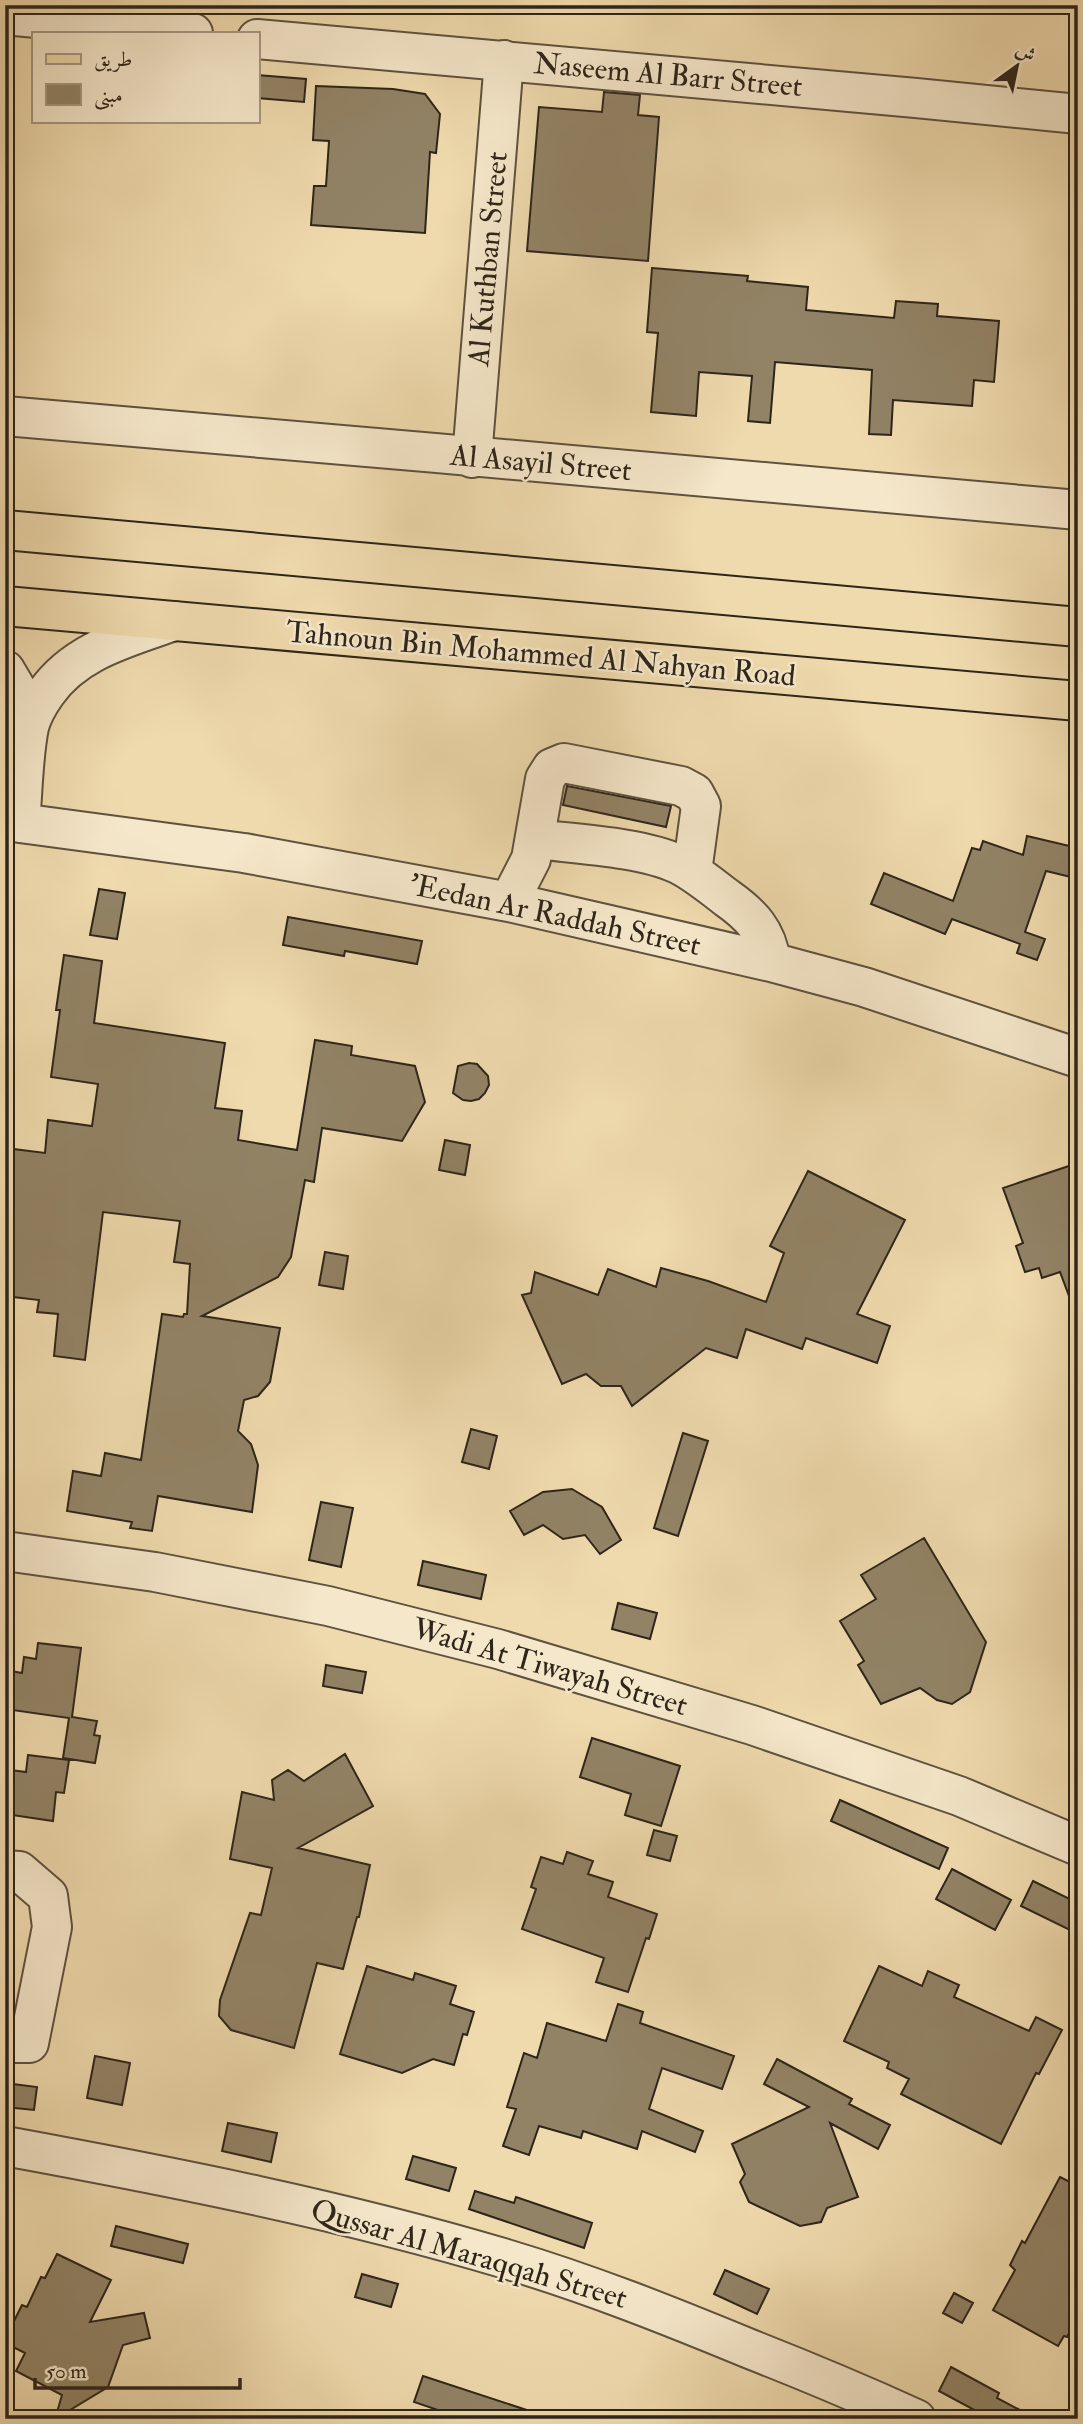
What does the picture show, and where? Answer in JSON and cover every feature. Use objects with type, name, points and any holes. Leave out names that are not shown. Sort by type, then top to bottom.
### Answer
[{"type":"main road","points":[[5,530],[1078,627]]},
{"type":"main road","name":"Tahnoun Bin Mohammed Al Nahyan Road","points":[[5,606],[1078,701]]},
{"type":"street","points":[[5,15],[183,32]]},
{"type":"street","name":"Naseem Al Barr Street","points":[[259,39],[1078,114]]},
{"type":"street","name":"Al Kuthban Street","points":[[472,458],[504,60]]},
{"type":"street","name":"Al Asayil Street","points":[[5,416],[305,440],[472,458],[1078,510]]},
{"type":"street","name":"'Eedan Ar Raddah Street","points":[[174,621],[92,652],[71,665],[47,692],[30,725],[13,822],[244,853],[509,902],[771,962],[864,987],[1078,1058]]},
{"type":"street","name":"'Eedan Ar Raddah Street","points":[[5,670],[24,702],[30,725]]},
{"type":"street","points":[[509,902],[528,868],[548,773],[558,764],[571,764],[688,788],[699,799],[701,806],[694,856]]},
{"type":"street","points":[[537,825],[694,856],[754,919],[766,939],[771,962]]},
{"type":"street","name":"Wadi At Tiwayah Street","points":[[5,1550],[155,1572],[328,1606],[498,1649],[752,1725],[959,1796],[1078,1846]]},
{"type":"street","points":[[5,1870],[19,1871],[48,1896],[52,1927],[29,2043],[5,2043]]},
{"type":"street","name":"Qussar Al Maraqqah Street","points":[[5,2146],[166,2175],[311,2207],[506,2259],[657,2311],[916,2419]]},
{"type":"building","points":[[259,75],[306,79],[304,102],[259,98]]},
{"type":"building","points":[[316,86],[393,89],[425,94],[440,114],[436,153],[430,152],[425,233],[311,225],[314,186],[326,186],[329,141],[313,140]]},
{"type":"building","points":[[604,92],[640,95],[638,115],[659,117],[648,261],[527,251],[539,107],[602,112]]},
{"type":"building","points":[[652,268],[748,276],[747,281],[808,287],[806,310],[894,318],[896,301],[938,304],[937,316],[999,321],[994,382],[974,380],[972,406],[893,400],[891,435],[869,434],[872,370],[775,362],[770,423],[748,421],[752,376],[699,372],[696,416],[651,412],[658,333],[647,332]]},
{"type":"building","points":[[567,786],[671,806],[666,827],[563,805]]},
{"type":"building","points":[[1027,836],[1078,848],[1071,877],[1046,871],[1025,932],[1045,939],[1037,960],[1017,953],[1020,944],[952,919],[945,934],[871,904],[884,873],[953,901],[972,848],[980,850],[983,841],[1023,855]]},
{"type":"building","points":[[99,889],[125,893],[117,939],[90,935]]},
{"type":"building","points":[[288,917],[422,941],[417,964],[345,951],[344,956],[283,945]]},
{"type":"building","points":[[64,955],[102,961],[94,1023],[225,1043],[215,1108],[242,1111],[238,1140],[297,1150],[315,1040],[352,1046],[351,1055],[415,1066],[425,1102],[402,1141],[322,1128],[314,1182],[305,1180],[291,1257],[278,1277],[202,1316],[280,1328],[270,1382],[258,1396],[244,1400],[238,1431],[251,1444],[258,1465],[252,1512],[158,1496],[152,1531],[130,1528],[132,1522],[67,1511],[73,1471],[101,1476],[105,1453],[141,1460],[162,1314],[183,1317],[187,1314],[190,1264],[174,1262],[180,1221],[103,1212],[85,1360],[54,1356],[58,1314],[37,1312],[39,1300],[5,1296],[5,1148],[45,1153],[48,1120],[92,1126],[98,1084],[51,1077],[60,1010],[56,1010]]},
{"type":"building","points":[[477,1064],[488,1076],[489,1085],[479,1099],[471,1101],[463,1100],[453,1093],[458,1066]]},
{"type":"building","points":[[445,1140],[470,1145],[465,1175],[439,1170]]},
{"type":"building","points":[[1078,1163],[1078,1311],[1075,1312],[1060,1272],[1042,1278],[1039,1268],[1025,1272],[1016,1246],[1023,1243],[1003,1188]]},
{"type":"building","points":[[808,1171],[905,1220],[857,1314],[890,1326],[877,1363],[806,1338],[802,1349],[746,1329],[737,1358],[706,1348],[632,1406],[621,1386],[601,1386],[586,1374],[562,1384],[522,1295],[531,1293],[535,1272],[598,1295],[608,1269],[656,1287],[661,1268],[708,1281],[766,1302],[784,1253],[770,1246]]},
{"type":"building","points":[[325,1252],[348,1256],[343,1289],[319,1285]]},
{"type":"building","points":[[471,1429],[497,1436],[489,1469],[462,1462]]},
{"type":"building","points":[[683,1433],[708,1441],[678,1536],[654,1528]]},
{"type":"building","points":[[572,1489],[602,1507],[621,1540],[600,1554],[585,1535],[563,1539],[543,1525],[524,1535],[510,1511],[543,1492]]},
{"type":"building","points":[[321,1502],[353,1508],[341,1567],[309,1560]]},
{"type":"building","points":[[924,1538],[986,1642],[970,1692],[952,1704],[937,1700],[920,1688],[881,1704],[858,1665],[864,1661],[840,1621],[876,1599],[861,1575]]},
{"type":"building","points":[[423,1561],[486,1575],[481,1599],[418,1585]]},
{"type":"building","points":[[618,1603],[657,1613],[650,1639],[612,1629]]},
{"type":"building","points":[[38,1643],[81,1648],[72,1717],[97,1721],[94,1735],[100,1736],[95,1763],[63,1758],[69,1718],[5,1709],[5,1670],[22,1673],[24,1657],[36,1659]]},
{"type":"building","points":[[326,1665],[366,1672],[362,1693],[323,1686]]},
{"type":"building","points":[[592,1738],[680,1766],[661,1826],[625,1815],[631,1794],[580,1777]]},
{"type":"building","points":[[345,1754],[373,1806],[298,1848],[370,1865],[359,1917],[343,1969],[317,1963],[294,2048],[231,2030],[219,2016],[220,2000],[250,1913],[261,1915],[272,1868],[230,1859],[242,1792],[274,1800],[272,1780],[288,1770],[304,1781]]},
{"type":"building","points":[[28,1755],[69,1760],[64,1793],[56,1792],[53,1821],[5,1814],[5,1783],[9,1783],[11,1770],[26,1772]]},
{"type":"building","points":[[840,1800],[948,1848],[939,1869],[831,1821]]},
{"type":"building","points":[[654,1830],[677,1836],[670,1861],[647,1855]]},
{"type":"building","points":[[567,1852],[593,1861],[588,1874],[613,1882],[608,1897],[657,1914],[628,1992],[596,1982],[604,1958],[522,1929],[536,1889],[531,1887],[541,1857],[563,1864]]},
{"type":"building","points":[[952,1869],[1011,1900],[995,1930],[936,1899]]},
{"type":"building","points":[[1033,1881],[1078,1903],[1078,1934],[1021,1906]]},
{"type":"building","points":[[367,1966],[413,1980],[415,1973],[456,1986],[450,2004],[474,2012],[467,2035],[463,2034],[454,2065],[433,2059],[402,2073],[340,2054]]},
{"type":"building","points":[[879,1966],[922,1986],[928,1971],[959,1985],[954,1997],[1029,2031],[1036,2017],[1062,2030],[1039,2074],[1036,2073],[1001,2144],[901,2094],[909,2079],[887,2068],[889,2062],[844,2041]]},
{"type":"building","points":[[618,2004],[643,2012],[640,2023],[734,2056],[722,2089],[662,2068],[649,2109],[703,2131],[695,2152],[642,2131],[637,2149],[583,2131],[581,2138],[539,2126],[529,2155],[503,2146],[516,2109],[507,2107],[524,2053],[537,2058],[547,2023],[606,2041]]},
{"type":"building","points":[[95,2056],[130,2063],[122,2105],[87,2098]]},
{"type":"building","points":[[777,2059],[852,2099],[849,2104],[890,2125],[878,2149],[830,2123],[858,2197],[827,2208],[821,2222],[800,2226],[749,2202],[740,2182],[745,2174],[732,2144],[809,2107],[764,2084]]},
{"type":"building","points":[[5,2083],[37,2087],[34,2110],[5,2107]]},
{"type":"building","points":[[228,2123],[277,2133],[271,2162],[222,2151]]},
{"type":"building","points":[[413,2156],[456,2168],[449,2191],[406,2179]]},
{"type":"building","points":[[1060,2177],[1078,2186],[1078,2317],[1067,2337],[1064,2336],[1058,2346],[993,2310],[1015,2270],[1010,2265],[1022,2241],[1025,2243]]},
{"type":"building","points":[[475,2191],[514,2203],[516,2197],[592,2223],[584,2248],[469,2209]]},
{"type":"building","points":[[116,2226],[188,2244],[183,2263],[111,2246]]},
{"type":"building","points":[[57,2254],[111,2280],[90,2322],[144,2313],[150,2338],[123,2345],[108,2387],[55,2419],[62,2395],[16,2371],[25,2353],[5,2343],[5,2339],[22,2305],[27,2307],[41,2277],[45,2278]]},
{"type":"building","points":[[725,2270],[769,2289],[757,2314],[714,2294]]},
{"type":"building","points":[[362,2274],[398,2284],[391,2307],[355,2297]]},
{"type":"building","points":[[954,2293],[973,2303],[962,2323],[943,2313]]},
{"type":"building","points":[[951,2367],[999,2393],[997,2398],[1037,2419],[991,2419],[939,2391]]},
{"type":"building","points":[[423,2376],[539,2414],[539,2419],[464,2419],[414,2402]]}]
